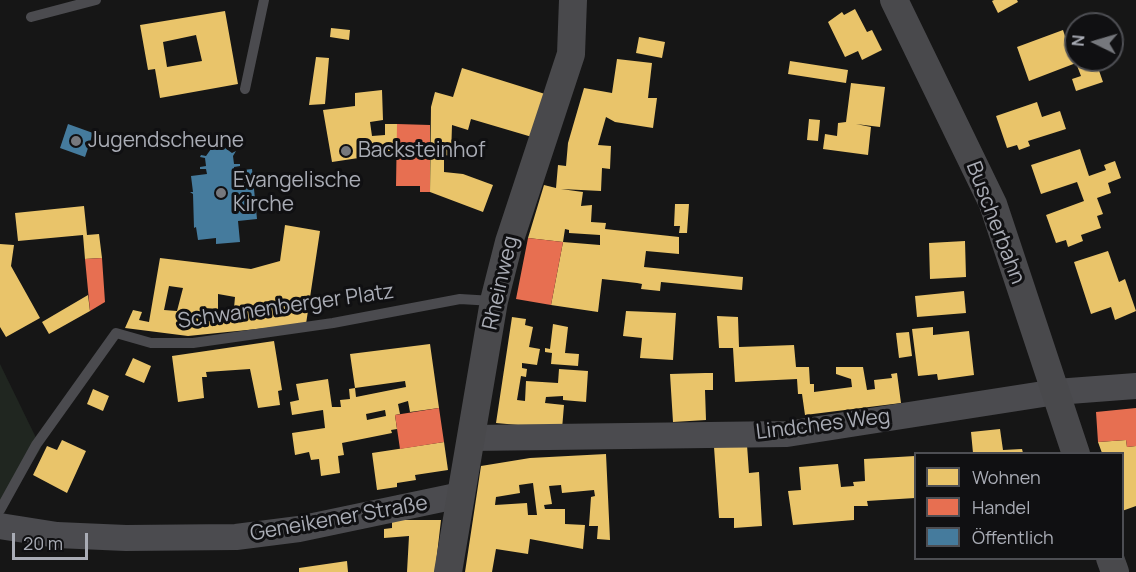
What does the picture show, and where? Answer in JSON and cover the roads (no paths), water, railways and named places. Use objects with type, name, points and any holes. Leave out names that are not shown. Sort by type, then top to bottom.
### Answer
[{"type":"main road","name":"Rheinweg","points":[[448,572],[494,301],[509,242],[571,54],[573,0]]},
{"type":"main road","name":"Buscherbahn","points":[[894,0],[993,204],[1076,452]]},
{"type":"street","name":"Lindches Weg","points":[[471,438],[787,434],[1056,392],[1136,386]]},
{"type":"street","name":"Geneikener Straße","points":[[0,526],[57,535],[114,538],[236,537],[299,529],[461,495]]},
{"type":"lane","points":[[31,17],[96,0]]},
{"type":"lane","points":[[245,89],[264,0]]},
{"type":"lane","name":"Schwanenberger Platz","points":[[0,510],[36,445],[116,333],[151,342],[193,343],[333,324],[460,300],[494,301]]},
{"type":"place","name":"Jugendscheune","points":[[76,141]]},
{"type":"place","name":"Backsteinhof","points":[[346,151]]},
{"type":"place","name":"Evangelische Kirche","points":[[221,193]]}]
